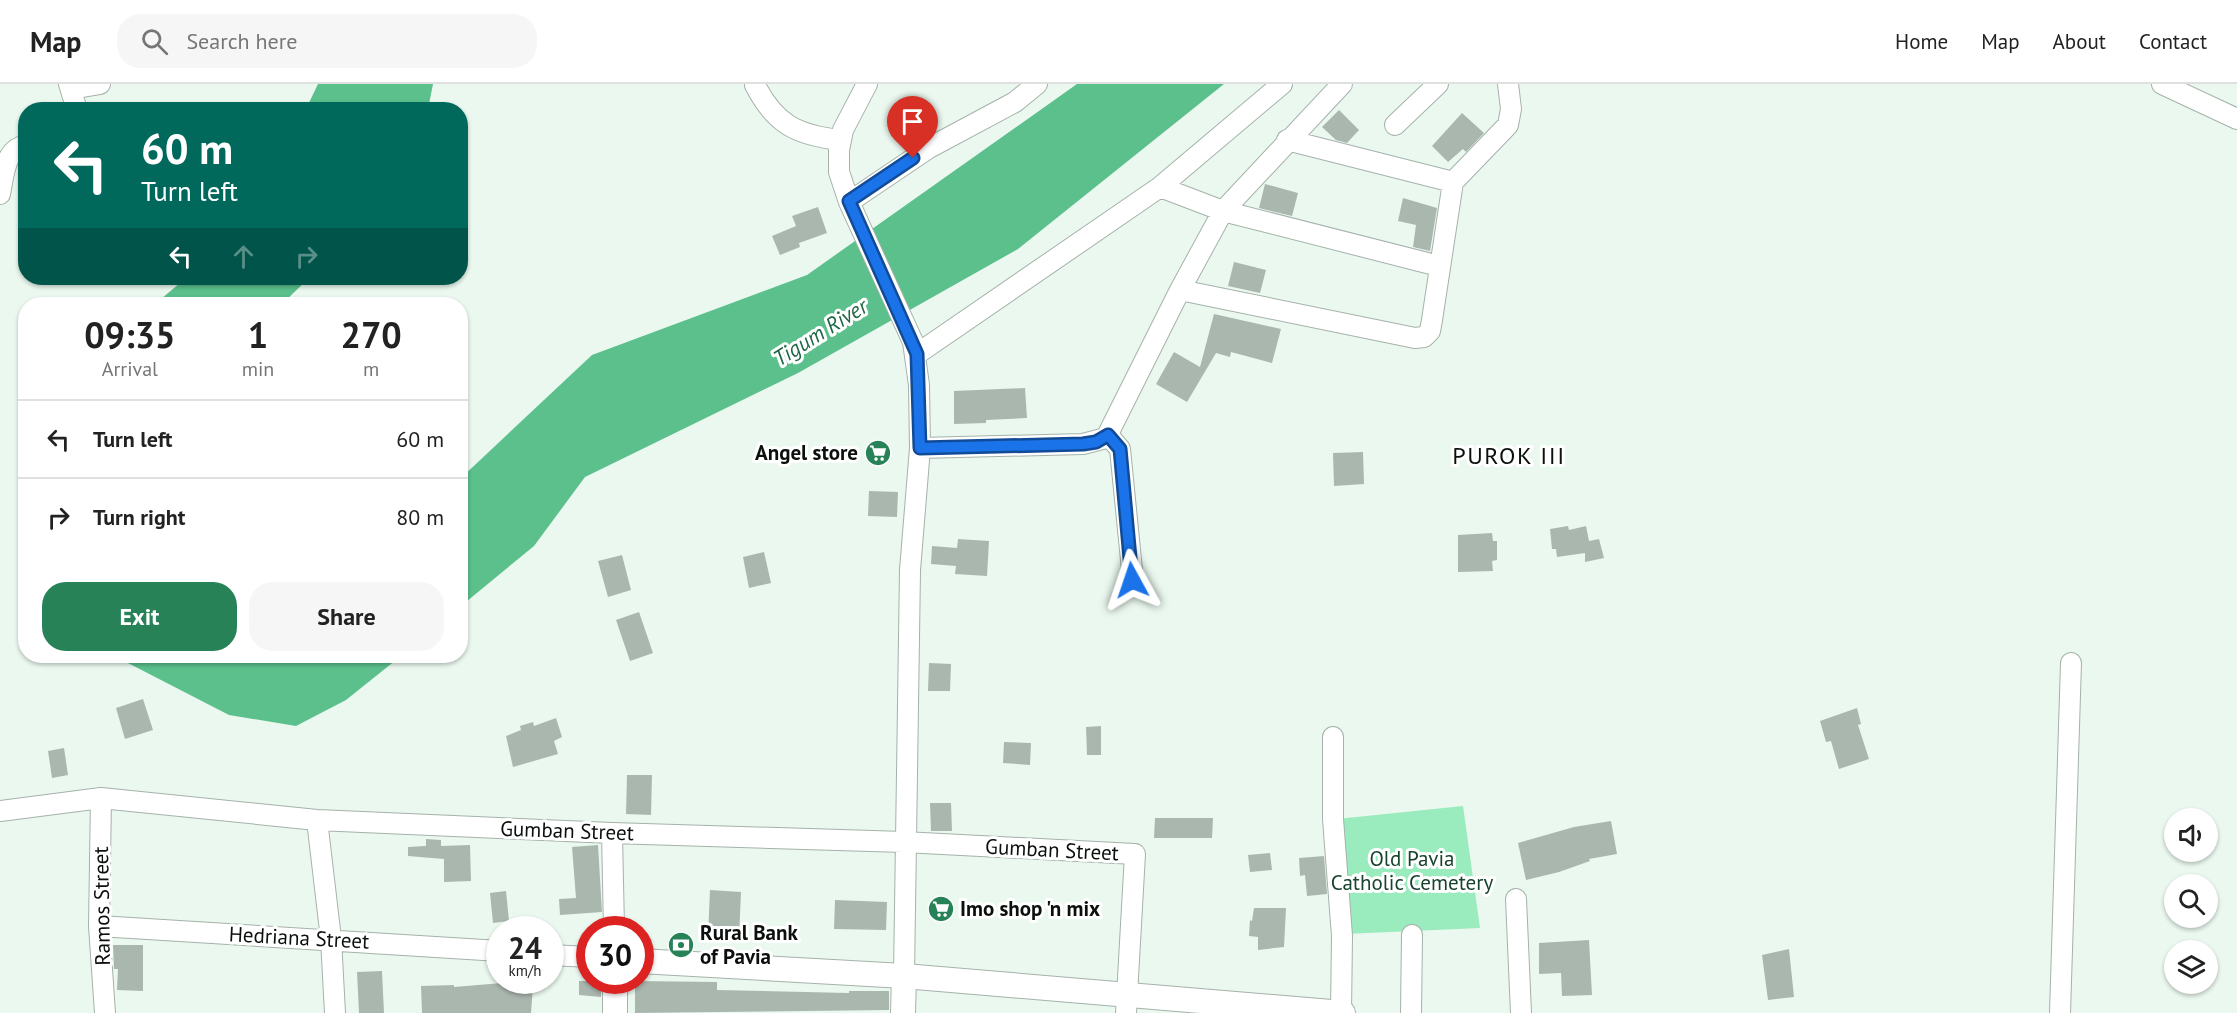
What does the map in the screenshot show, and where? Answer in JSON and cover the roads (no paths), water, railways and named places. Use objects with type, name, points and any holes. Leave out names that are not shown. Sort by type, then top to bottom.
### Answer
[{"type":"main road","points":[[654,962],[904,976],[1126,1005],[1342,1013]]},
{"type":"main road","points":[[903,1013],[904,976]]},
{"type":"main road","points":[[615,994],[615,1013]]},
{"type":"street","points":[[75,102],[70,86],[100,84]]},
{"type":"street","points":[[867,84],[852,108],[840,140],[839,172],[852,208],[915,348],[920,448],[910,570],[904,842],[904,976]]},
{"type":"street","points":[[852,208],[919,153],[1015,102],[1037,84]]},
{"type":"street","points":[[915,348],[1160,187],[1282,84]]},
{"type":"street","points":[[920,448],[1083,444],[1096,442],[1108,435],[1180,290],[1223,211],[1287,140],[1342,84]]},
{"type":"street","points":[[1395,125],[1438,84]]},
{"type":"street","points":[[1180,290],[1415,338],[1424,337],[1430,331],[1453,182],[1508,125],[1511,109],[1508,84]]},
{"type":"street","points":[[2162,84],[2237,119]]},
{"type":"street","points":[[755,85],[772,113],[784,124],[807,135],[840,140]]},
{"type":"street","points":[[1287,140],[1453,182]]},
{"type":"street","points":[[0,194],[9,154],[18,147]]},
{"type":"street","points":[[1160,187],[1223,211],[1439,266]]},
{"type":"street","points":[[1108,435],[1120,449],[1132,580]]},
{"type":"street","points":[[2060,1013],[2071,663]]},
{"type":"street","points":[[1334,737],[1334,819],[1342,936],[1342,1013]]},
{"type":"street","name":"Gumban Street","points":[[0,811],[101,798],[317,820],[612,833],[904,842],[1135,854],[1126,1005]]},
{"type":"street","name":"Ramos Street","points":[[101,798],[99,926],[105,1013]]},
{"type":"street","points":[[317,820],[331,939],[335,1013]]},
{"type":"street","points":[[612,833],[614,916]]},
{"type":"street","points":[[1516,899],[1521,1013]]},
{"type":"street","name":"Hedriana Street","points":[[99,926],[486,950]]},
{"type":"street","points":[[1411,1013],[1412,935]]},
{"type":"water","points":[[318,84],[433,84],[429,102],[309,102]]},
{"type":"water","name":"Tigum River","points":[[1077,84],[1224,84],[1018,249],[798,373],[585,477],[534,546],[468,600],[468,471],[592,355],[807,275]]},
{"type":"water","points":[[178,285],[302,285],[289,297],[163,297]]},
{"type":"water","points":[[128,663],[392,663],[346,700],[296,726],[229,715]]},
{"type":"place","name":"Angel store","points":[[878,453]]},
{"type":"place","name":"Imo shop 'n mix","points":[[941,909]]},
{"type":"place","name":"Rural Bank of Pavia","points":[[681,945]]},
{"type":"district","name":"PUROK III","points":[[1509,456]]},
{"type":"park label","name":"Old Pavia Catholic Cemetery","points":[[1412,871]]}]
